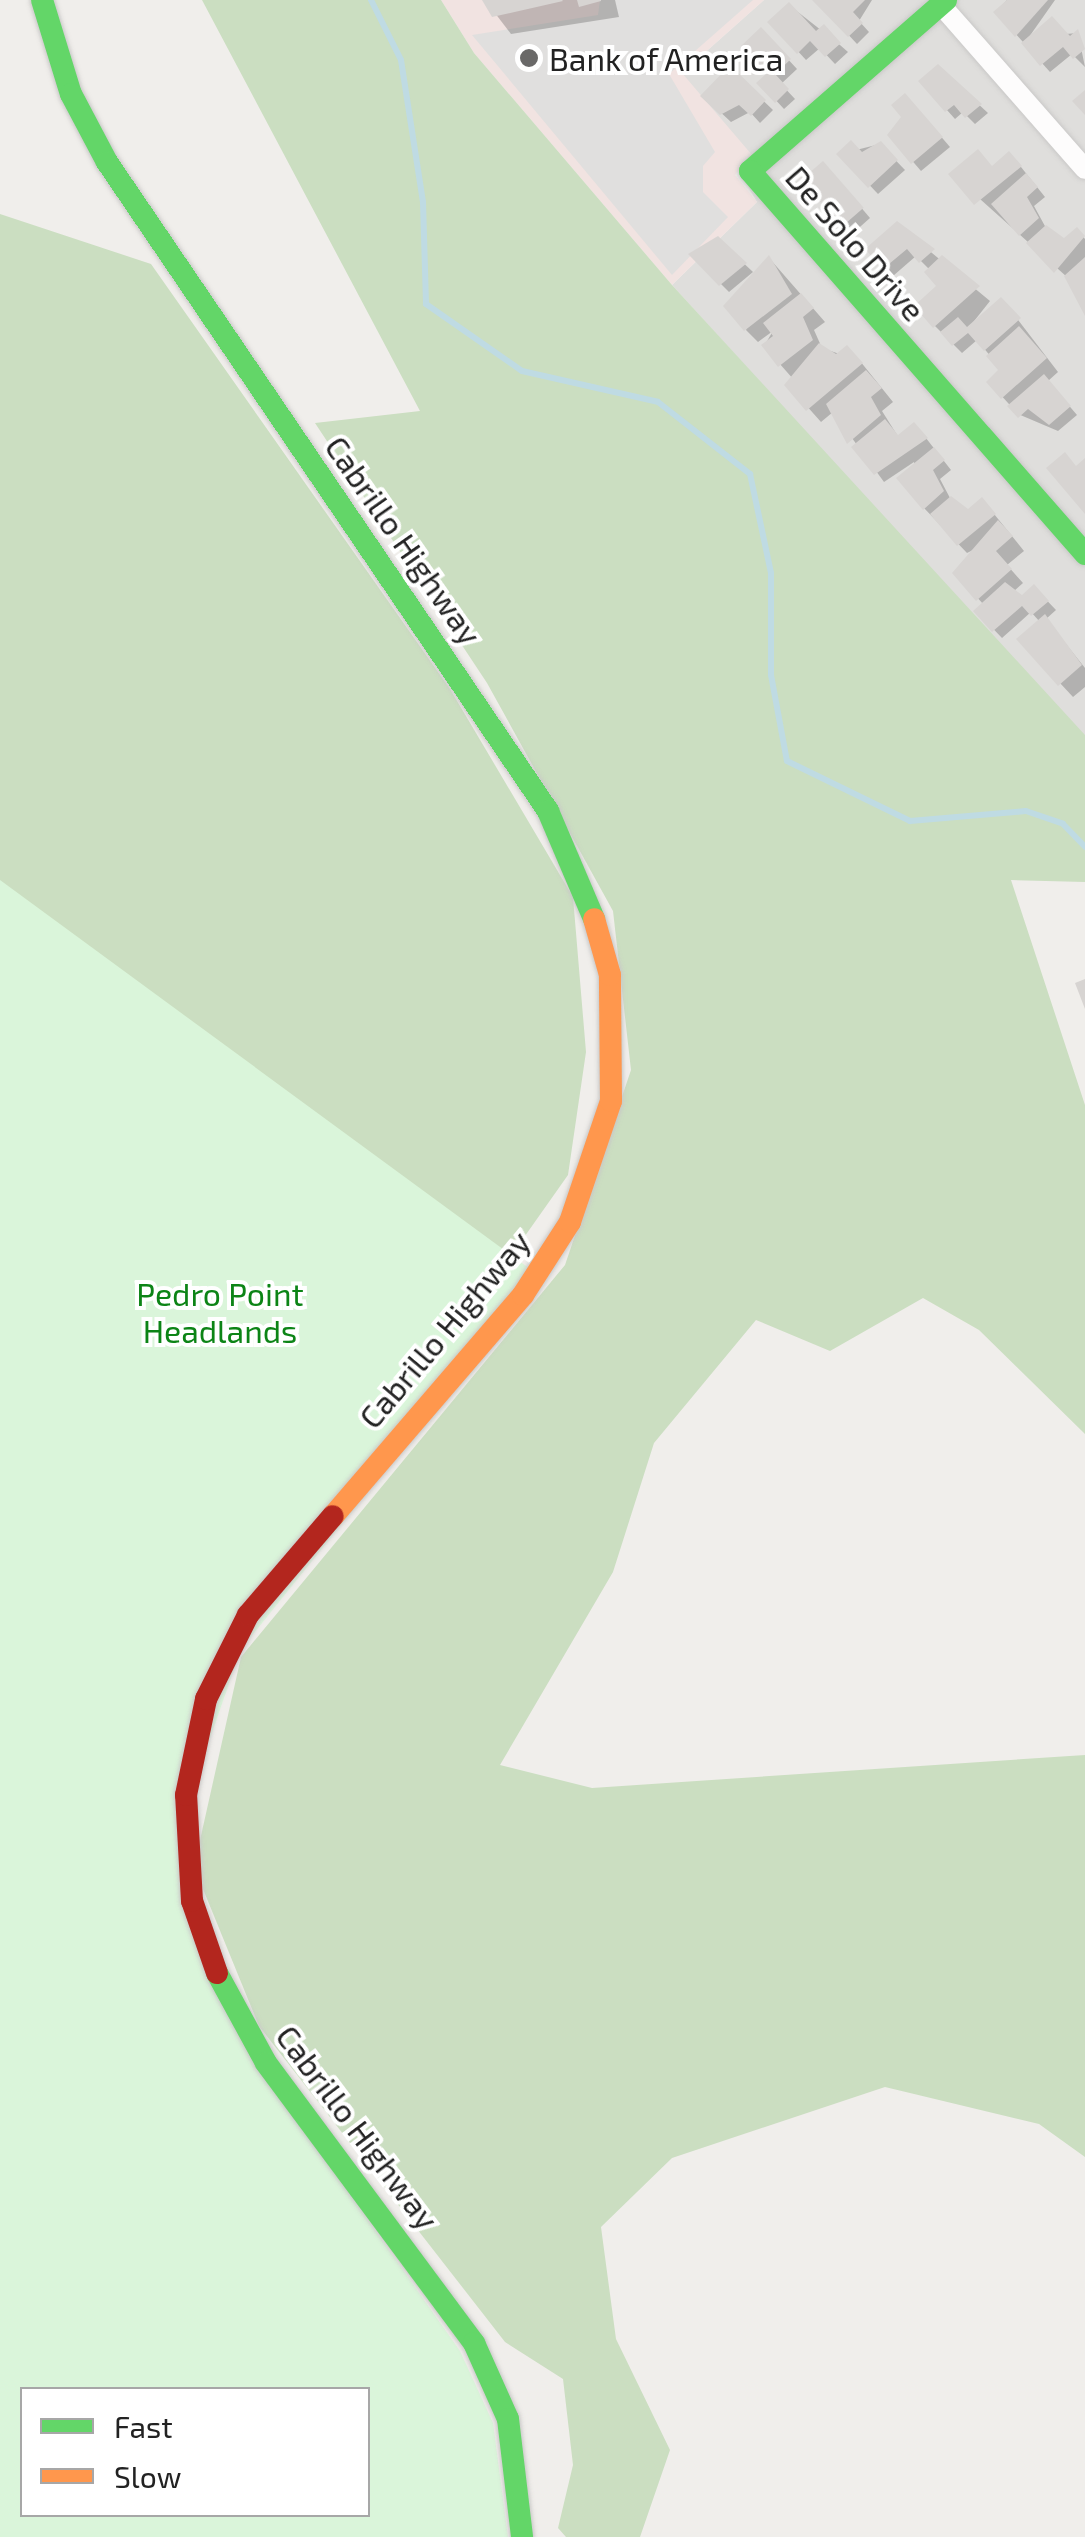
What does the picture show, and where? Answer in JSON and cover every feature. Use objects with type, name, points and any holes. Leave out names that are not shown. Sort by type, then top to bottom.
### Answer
[{"type":"main road","name":"Cabrillo Highway","points":[[42,0],[71,94],[112,170],[548,811],[584,883],[610,975],[611,1101],[570,1222],[506,1315],[248,1614],[203,1710],[184,1817],[198,1924],[233,2010],[444,2296],[493,2380],[517,2460],[522,2537]]},
{"type":"main road","name":"De Solo Drive","points":[[943,2],[750,171],[1085,554]]},
{"type":"street","points":[[943,2],[1085,169]]},
{"type":"shaded area","points":[[441,0],[764,0],[682,73],[752,155],[735,175],[757,202],[672,285],[474,53]]},
{"type":"shaded area","points":[[600,0],[753,0],[669,74],[715,152],[703,166],[703,192],[728,217],[672,275],[472,35],[598,15]]},
{"type":"shaded area","points":[[764,0],[1085,0],[1085,740],[672,285],[757,202],[682,73]]},
{"type":"green space","points":[[202,0],[441,0],[474,53],[672,285],[1085,735],[1085,882],[1011,880],[1085,1105],[1085,1434],[979,1330],[923,1298],[830,1351],[756,1320],[654,1443],[613,1572],[500,1765],[592,1788],[1085,1755],[1085,2157],[1039,2124],[885,2087],[672,2158],[601,2227],[616,2339],[670,2450],[640,2537],[566,2537],[558,2528],[573,2465],[563,2379],[505,2342],[259,2026],[194,1867],[241,1657],[565,1265],[631,1070],[613,911],[487,683],[315,423],[420,411]]},
{"type":"green space","points":[[0,214],[151,264],[450,689],[573,897],[586,1052],[568,1175],[441,1355],[216,1623],[23,2387],[0,2424]]},
{"type":"green space","name":"Pedro Point Headlands","points":[[0,880],[541,1277],[241,1649],[190,1796],[191,1886],[248,2050],[460,2351],[493,2423],[508,2537],[0,2537]]},
{"type":"building","points":[[482,0],[562,0],[563,1],[492,17]]},
{"type":"building","points":[[577,0],[601,0],[601,1],[579,7]]},
{"type":"building","points":[[812,0],[865,0],[853,12],[863,23],[848,37]]},
{"type":"building","points":[[1007,0],[1048,0],[1015,37],[993,12]]},
{"type":"building","points":[[789,2],[816,31],[824,24],[841,43],[825,57],[810,41],[797,54],[767,22]]},
{"type":"building","points":[[1052,16],[1070,36],[1078,29],[1085,49],[1073,59],[1063,47],[1040,66],[1021,43]]},
{"type":"building","points":[[761,27],[791,59],[775,74],[789,89],[775,103],[756,83],[766,74],[741,46]]},
{"type":"building","points":[[938,64],[982,104],[965,118],[954,105],[945,112],[918,81]]},
{"type":"building","points":[[730,65],[766,100],[751,116],[739,105],[720,115],[700,96]]},
{"type":"building","points":[[1085,90],[1085,115],[1072,101]]},
{"type":"building","points":[[905,93],[943,137],[911,164],[887,135],[901,117],[891,105]]},
{"type":"building","points":[[851,140],[862,152],[881,141],[898,160],[868,188],[836,154]]},
{"type":"building","points":[[978,149],[992,166],[1009,151],[1022,166],[974,205],[948,174]]},
{"type":"building","points":[[823,161],[864,208],[842,227],[801,180]]},
{"type":"building","points":[[1026,173],[1038,187],[1027,197],[1039,218],[1019,236],[991,204]]},
{"type":"building","points":[[897,221],[935,249],[919,263],[907,249],[883,269],[865,249]]},
{"type":"building","points":[[1046,225],[1064,238],[1077,227],[1085,236],[1054,273],[1026,243]]},
{"type":"building","points":[[718,236],[747,263],[719,286],[688,254]]},
{"type":"building","points":[[769,255],[792,294],[744,331],[723,306]]},
{"type":"building","points":[[942,255],[980,286],[933,328],[914,306],[936,286],[924,272]]},
{"type":"building","points":[[1085,257],[1085,316],[1064,276]]},
{"type":"building","points":[[801,293],[814,308],[803,317],[813,340],[778,367],[761,345],[773,336],[763,323]]},
{"type":"building","points":[[1001,297],[1021,318],[984,351],[968,333],[952,346],[940,332],[958,317],[967,327]]},
{"type":"building","points":[[1019,326],[1047,358],[1001,399],[986,382],[998,370],[986,356]]},
{"type":"building","points":[[819,343],[836,354],[847,345],[863,363],[806,411],[784,385]]},
{"type":"building","points":[[866,370],[882,388],[871,397],[881,415],[847,444],[826,404]]},
{"type":"building","points":[[1044,374],[1071,406],[1049,425],[1028,409],[1018,418],[1007,406]]},
{"type":"building","points":[[885,419],[898,435],[914,422],[928,438],[874,475],[851,447]]},
{"type":"building","points":[[934,447],[945,460],[933,470],[944,491],[923,510],[896,478]]},
{"type":"building","points":[[1065,452],[1076,466],[1085,458],[1085,514],[1046,468]]},
{"type":"building","points":[[951,496],[968,509],[982,497],[996,514],[957,546],[930,514]]},
{"type":"building","points":[[998,520],[1013,536],[996,551],[1012,569],[976,601],[952,573]]},
{"type":"building","points":[[1005,582],[1022,595],[1034,584],[1049,601],[1031,616],[1022,606],[992,632],[973,611]]},
{"type":"building","points":[[1045,614],[1082,665],[1058,686],[1016,639]]},
{"type":"building","points":[[1085,979],[1085,1009],[1075,983]]},
{"type":"waterway","points":[[371,0],[401,60],[423,202],[426,304],[522,371],[658,402],[750,474],[771,573],[771,675],[787,761],[910,821],[1026,811],[1063,824],[1085,847]]},
{"type":"traffic: fast","points":[[42,0],[71,94],[107,162],[548,811],[594,919]]},
{"type":"traffic: fast","points":[[946,0],[750,171],[1085,554]]},
{"type":"traffic: fast","points":[[217,1973],[266,2063],[474,2343],[508,2419],[522,2537]]},
{"type":"traffic: slow","points":[[333,1516],[523,1295],[570,1222],[611,1101],[610,975],[594,919]]},
{"type":"traffic: jam","points":[[217,1973],[192,1901],[186,1795],[206,1699],[248,1615],[333,1516]]},
{"type":"place","name":"Bank of America","points":[[529,58]]}]
